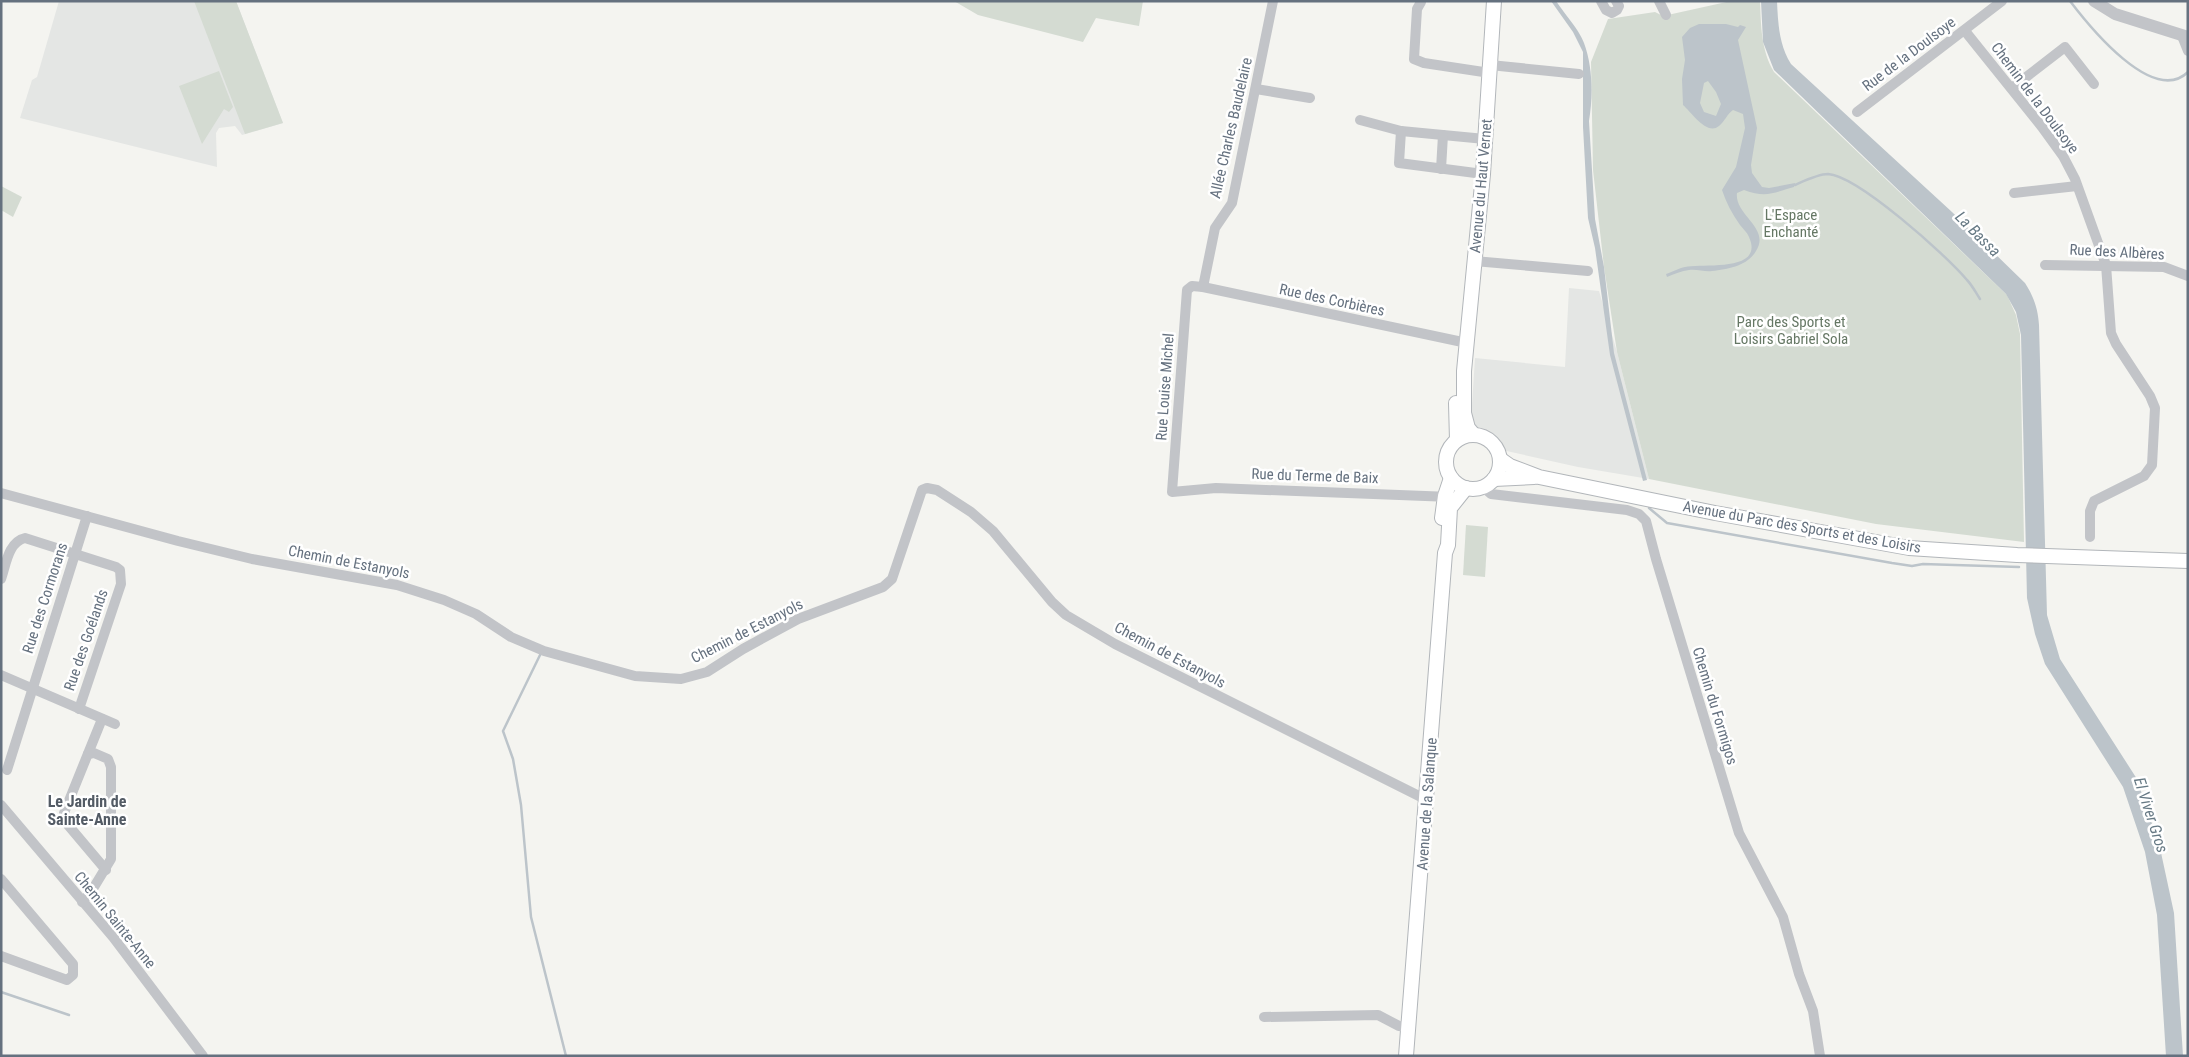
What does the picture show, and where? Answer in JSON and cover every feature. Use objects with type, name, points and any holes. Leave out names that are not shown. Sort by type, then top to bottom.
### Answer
[{"type":"main road","name":"Avenue du Haut Vernet","points":[[1457,440],[1456,411],[1464,371],[1483,174],[1494,1]]},
{"type":"main road","name":"Avenue du Haut Vernet","points":[[1464,371],[1464,413],[1468,428],[1474,435]]},
{"type":"main road","points":[[1474,435],[1483,437],[1493,443],[1500,459],[1500,466],[1489,483],[1456,494],[1446,462],[1448,454],[1457,440],[1474,435]]},
{"type":"main road","name":"Avenue du Parc des Sports et des Loisirs","points":[[1500,459],[1510,466],[1539,477],[1715,514],[1909,548],[2017,555],[2188,561]]},
{"type":"main road","name":"Avenue du Parc des Sports et des Loisirs","points":[[1489,483],[1539,477]]},
{"type":"main road","name":"Avenue de la Salanque","points":[[1406,1056],[1446,553],[1442,545],[1441,528],[1456,494]]},
{"type":"street","name":"Allée Charles Baudelaire","points":[[1204,287],[1214,228],[1232,203],[1273,1]]},
{"type":"street","points":[[1420,1],[1417,9],[1414,59],[1424,63],[1579,74]]},
{"type":"street","points":[[1601,1],[1606,10],[1612,13],[1617,10],[1616,1]]},
{"type":"street","points":[[1659,1],[1666,15]]},
{"type":"street","name":"Rue de la Doulsoye","points":[[1857,112],[2002,1]]},
{"type":"street","points":[[2098,2],[2115,14],[2185,36],[2188,50]]},
{"type":"street","name":"Chemin de la Doulsoye","points":[[1965,31],[2012,88],[2063,156],[2077,186],[2106,265],[2111,333],[2116,344],[2150,396],[2155,408],[2152,465],[2144,476],[2094,502],[2090,511],[2090,537]]},
{"type":"street","points":[[2012,88],[2065,47],[2094,84]]},
{"type":"street","points":[[1256,89],[1310,98]]},
{"type":"street","points":[[1360,120],[1402,131],[1485,139]]},
{"type":"street","points":[[1402,131],[1399,163],[1483,174]]},
{"type":"street","points":[[1441,169],[1443,136]]},
{"type":"street","points":[[2014,193],[2077,186]]},
{"type":"street","points":[[1474,261],[1588,271]]},
{"type":"street","name":"Rue des Albères","points":[[2045,264],[2164,267],[2188,276]]},
{"type":"street","name":"Rue des Corbières","points":[[1192,286],[1467,343]]},
{"type":"street","name":"Rue Louise Michel","points":[[1172,492],[1187,290],[1192,286]]},
{"type":"street","name":"Chemin du Formigos","points":[[1489,483],[1491,494],[1627,510],[1639,514],[1646,521],[1661,578],[1739,833],[1783,917],[1799,974],[1813,1011],[1820,1056]]},
{"type":"street","name":"Chemin de Estanyols","points":[[1,493],[252,559],[397,585],[444,600],[476,614],[511,637],[544,651],[635,676],[681,679],[707,672],[743,648],[798,620],[883,587],[892,579],[922,490],[927,488],[937,490],[971,512],[993,530],[1052,602],[1066,615],[1141,657],[1427,800]]},
{"type":"street","name":"Rue du Terme de Baix","points":[[1172,492],[1216,488],[1456,494]]},
{"type":"street","name":"Rue des Cormorans","points":[[7,770],[87,516]]},
{"type":"street","name":"Rue des Goélands","points":[[1,579],[11,547],[20,539],[30,538],[120,570],[122,578],[79,709]]},
{"type":"street","points":[[1,675],[115,724]]},
{"type":"street","points":[[102,718],[64,813],[68,825],[106,870]]},
{"type":"street","points":[[82,902],[106,870],[111,859],[111,766],[108,759],[94,753],[88,754]]},
{"type":"street","name":"Chemin Sainte-Anne","points":[[1,805],[113,937],[203,1056]]},
{"type":"street","points":[[1,879],[74,964],[73,975],[67,980],[1,956]]},
{"type":"street","points":[[1264,1017],[1378,1015],[1399,1026],[1408,1026]]},
{"type":"shaded area","points":[[59,1],[236,1],[283,123],[242,135],[235,126],[219,128],[216,133],[217,167],[20,118],[32,80],[37,77]]},
{"type":"shaded area","points":[[1551,1],[1556,1],[1579,33],[1587,52],[1591,72],[1592,92],[1589,121],[1595,219],[1604,267],[1614,353],[1647,480],[1643,481],[1610,355],[1595,248],[1588,218],[1583,127],[1583,52],[1573,32]]},
{"type":"shaded area","points":[[1761,1],[1777,1],[1782,42],[1791,64],[1952,212],[2025,283],[2037,308],[2047,615],[2060,659],[2137,779],[2160,848],[2174,913],[2183,1056],[2166,1056],[2157,915],[2145,852],[2123,787],[2045,664],[2035,634],[2027,598],[2021,335],[2016,312],[2006,294],[1774,70],[1763,42]]},
{"type":"shaded area","points":[[1699,24],[1726,24],[1746,27],[1738,40],[1757,128],[1751,165],[1752,173],[1762,187],[1769,188],[1795,183],[1794,187],[1775,193],[1758,194],[1744,190],[1737,193],[1741,208],[1759,235],[1756,251],[1748,260],[1737,266],[1725,269],[1709,271],[1689,270],[1667,277],[1666,274],[1680,268],[1729,264],[1740,261],[1748,256],[1752,248],[1748,235],[1732,212],[1722,190],[1736,167],[1745,128],[1743,114],[1733,110],[1719,126],[1710,128],[1700,122],[1683,105],[1682,79],[1685,60],[1682,37],[1690,28]],"holes":[[[1708,81],[1716,92],[1721,104],[1716,116],[1704,112],[1700,103],[1704,83]]]},
{"type":"shaded area","points":[[1569,288],[1599,291],[1617,352],[1649,479],[1578,467],[1502,450],[1471,421],[1475,358],[1565,367]]},
{"type":"green space","points":[[194,1],[236,1],[283,123],[245,134]]},
{"type":"green space","points":[[954,1],[1143,1],[1139,26],[1096,18],[1083,42],[978,15]]},
{"type":"green space","name":"Parc des Sports et Loisirs Gabriel Sola","points":[[1731,1],[1760,1],[1764,46],[1774,72],[2007,295],[2016,315],[2020,334],[2024,542],[1876,524],[1649,479],[1617,352],[1604,267],[1593,170],[1591,62],[1608,19],[1655,12],[1663,16]]},
{"type":"green space","points":[[219,71],[233,107],[229,112],[224,109],[202,144],[179,86]]},
{"type":"green space","points":[[1,186],[22,197],[13,217],[1,210]]},
{"type":"green space","points":[[1466,525],[1488,527],[1485,577],[1463,575]]},
{"type":"waterway","points":[[2070,1],[2106,43],[2123,59],[2140,71],[2157,79],[2174,80],[2188,72]]},
{"type":"waterway","points":[[1795,185],[1816,176],[1828,174],[1842,178],[1859,188],[1901,218],[1941,253],[1969,282],[1980,299]]},
{"type":"waterway","points":[[1649,508],[1667,523],[1892,563],[1912,566],[1923,564],[2019,567]]},
{"type":"waterway","points":[[541,653],[503,731],[513,759],[521,805],[531,917],[566,1056]]},
{"type":"waterway","points":[[1,992],[69,1015]]},
{"type":"district","name":"Le Jardin de Sainte-Anne","points":[[87,810]]},
{"type":"park label","name":"L'Espace Enchanté","points":[[1791,224]]},
{"type":"water label","name":"La Bassa","points":[[1978,234]]},
{"type":"water label","name":"El Viver Gros","points":[[2151,815]]}]
